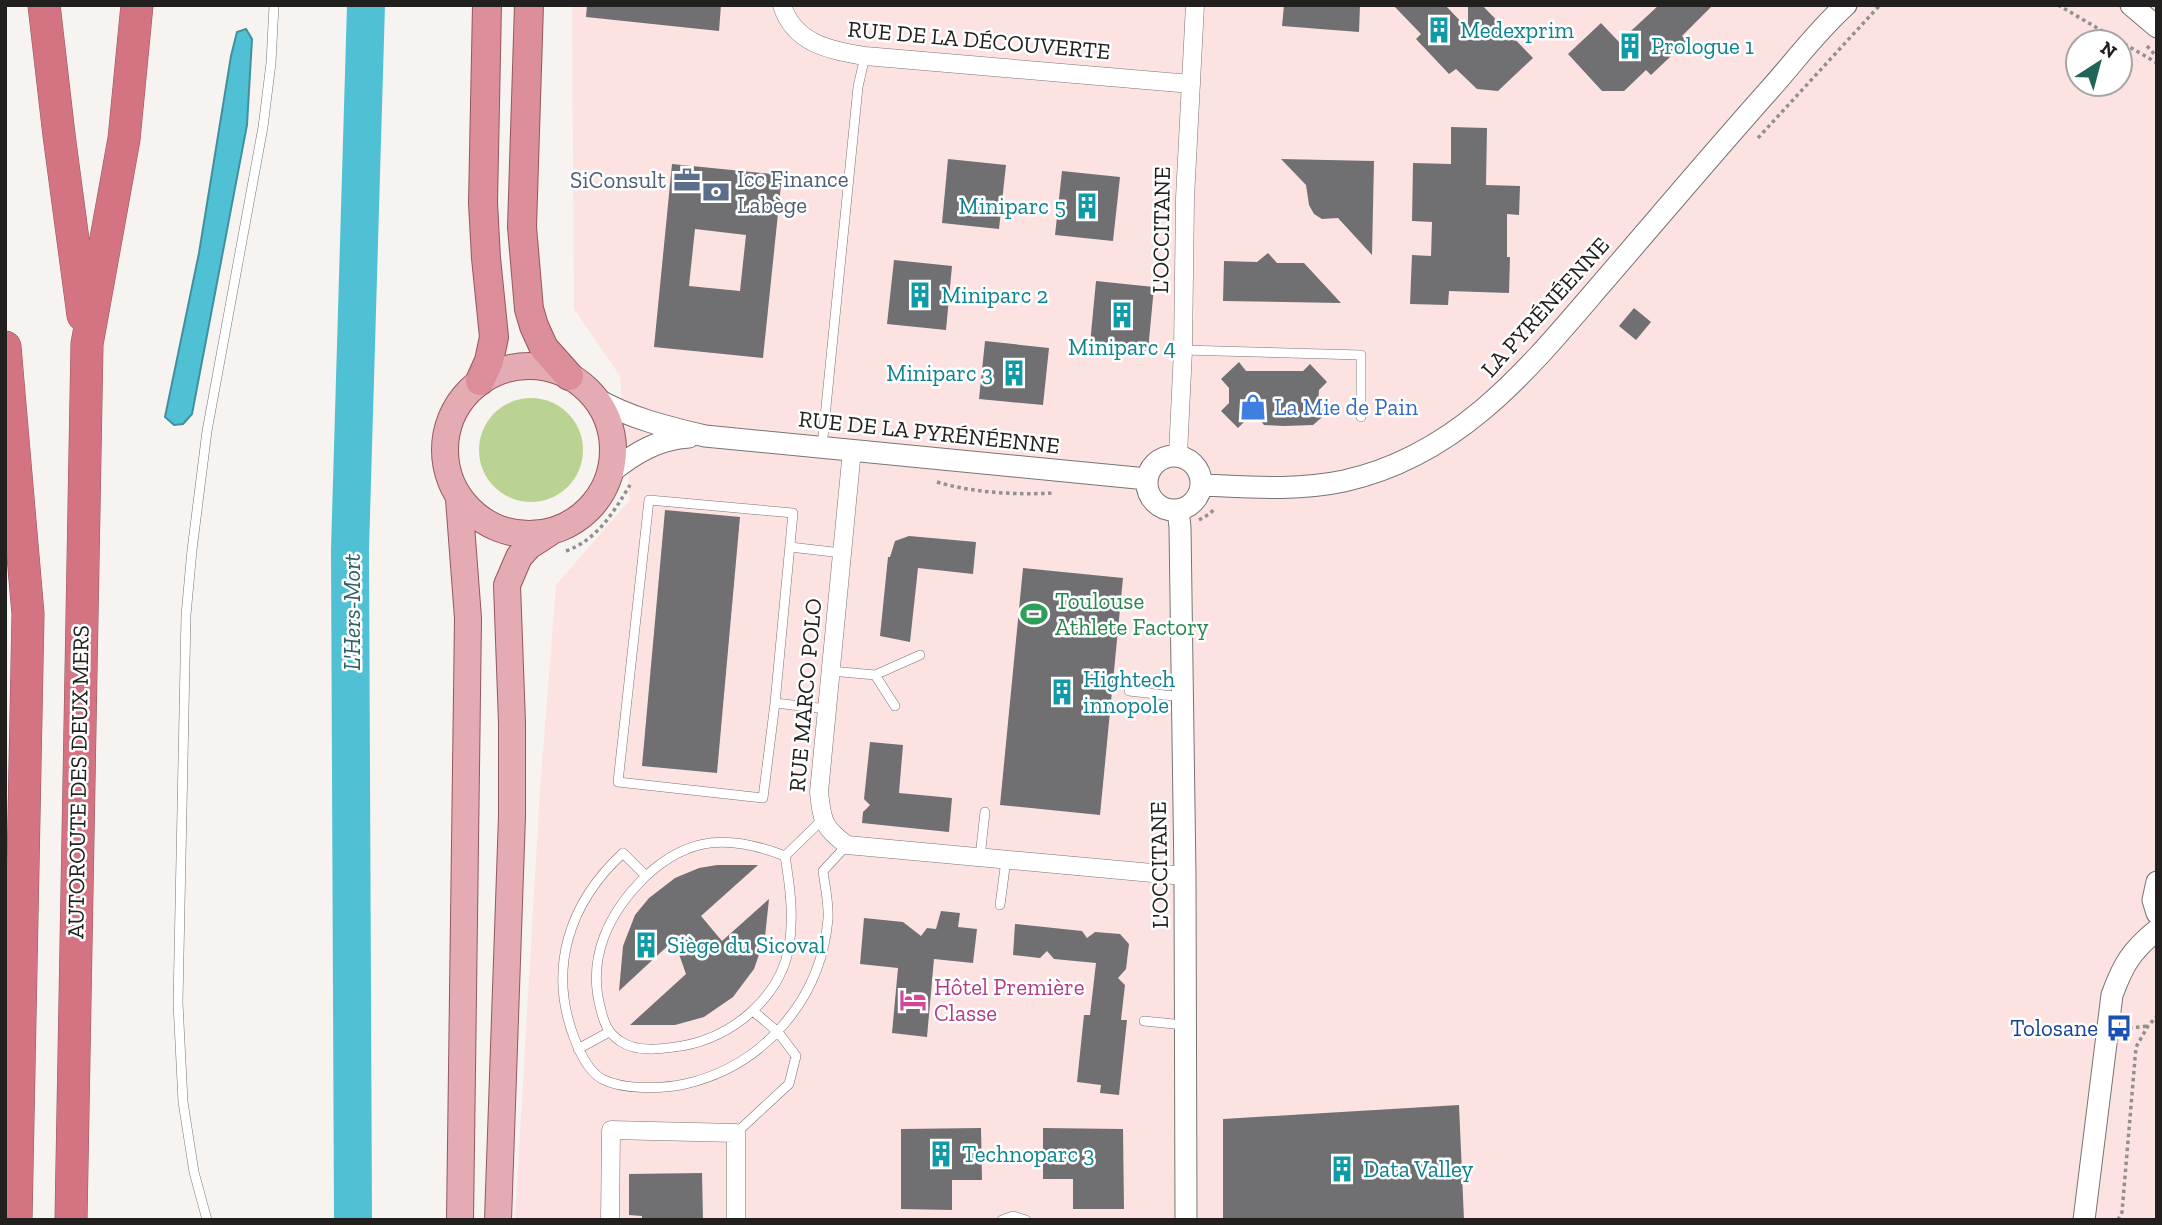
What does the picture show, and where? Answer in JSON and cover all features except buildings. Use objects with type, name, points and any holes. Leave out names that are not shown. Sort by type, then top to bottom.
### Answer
[{"type":"highway","points":[[44,5],[87,344]]},
{"type":"highway","points":[[87,344],[124,139],[137,5]]},
{"type":"highway","points":[[480,382],[489,361],[494,337],[483,203],[487,5]]},
{"type":"highway","points":[[529,5],[522,227],[529,309],[544,348],[569,376]]},
{"type":"highway","name":"AUTOROUTE DES DEUX MERS","points":[[71,1220],[87,344]]},
{"type":"highway","points":[[5,347],[28,614],[16,1220]]},
{"type":"highway","points":[[5,543],[20,500]]},
{"type":"main road","points":[[460,1220],[464,754],[468,618],[459,499],[448,475],[444,449],[449,423],[461,400],[480,382],[500,371],[523,366],[547,368],[569,376],[583,385],[595,398],[608,420],[614,446],[611,472],[602,493],[588,511],[570,525],[549,533],[529,547],[519,558],[507,585],[512,816],[498,1220]]},
{"type":"main road","points":[[459,499],[477,517],[499,530],[524,535],[549,533]]},
{"type":"street","name":"RUE DE LA DÉCOUVERTE","points":[[782,5],[786,16],[799,33],[816,45],[865,56],[1195,73]]},
{"type":"street","name":"L'OCCITANE","points":[[1178,455],[1185,209],[1195,73],[1195,5]]},
{"type":"street","points":[[2132,5],[2157,27]]},
{"type":"street","name":"LA PYRÉNÉENNE","points":[[1202,485],[1270,489],[1309,487],[1346,480],[1411,457],[1480,414],[1511,386],[1556,337],[1843,7]]},
{"type":"street","name":"RUE DE LA PYRÉNÉENNE","points":[[595,398],[615,410],[705,436],[1147,479]]},
{"type":"street","name":"RUE DE LA PYRÉNÉENNE","points":[[611,472],[636,454],[661,441],[705,436]]},
{"type":"street","name":"RUE MARCO POLO","points":[[847,845],[831,834],[822,820],[820,792],[852,450]]},
{"type":"street","points":[[1178,455],[1193,462],[1198,469],[1202,485],[1194,502],[1186,508],[1169,510],[1154,502],[1147,487],[1147,479],[1149,470],[1161,458],[1178,455]]},
{"type":"street","name":"L'OCCITANE","points":[[1178,510],[1181,527],[1183,697],[1186,1220]]},
{"type":"street","points":[[847,845],[1185,876]]},
{"type":"street","points":[[2157,882],[2153,900],[2157,914]]},
{"type":"street","points":[[2084,1220],[2112,995],[2136,946],[2157,930]]},
{"type":"street","points":[[610,1220],[611,1130],[736,1133],[736,1220]]},
{"type":"lane","points":[[207,1220],[194,1172],[183,1101],[178,1003],[186,614],[207,431],[263,127],[271,64],[274,5]]},
{"type":"lane","points":[[822,447],[858,87],[865,56]]},
{"type":"lane","points":[[1183,350],[1361,355],[1361,417]]},
{"type":"lane","points":[[649,500],[793,513],[775,703],[763,798],[618,782],[649,500]]},
{"type":"lane","points":[[790,547],[842,553]]},
{"type":"lane","points":[[831,671],[875,675],[920,655]]},
{"type":"lane","points":[[875,675],[895,706]]},
{"type":"lane","points":[[1129,691],[1183,697]]},
{"type":"lane","points":[[775,703],[827,709]]},
{"type":"lane","points":[[980,857],[985,813]]},
{"type":"lane","points":[[786,856],[822,820]]},
{"type":"lane","points":[[735,841],[757,845],[786,856],[791,912],[788,950],[773,987],[752,1011],[710,1038],[675,1047],[639,1048],[621,1042],[609,1032],[599,1003],[597,956],[610,921],[631,891],[646,876],[661,862],[695,846],[735,841]]},
{"type":"lane","points":[[646,876],[623,853],[607,868],[581,904],[567,943],[562,984],[564,1007],[578,1049],[588,1066],[601,1079],[632,1086],[672,1087],[734,1067],[778,1032],[798,1007],[819,963],[828,916],[823,871],[847,845]]},
{"type":"lane","points":[[1000,905],[1006,860]]},
{"type":"lane","points":[[736,1133],[789,1084],[796,1056],[778,1032],[752,1011]]},
{"type":"lane","points":[[1144,1021],[1186,1025]]},
{"type":"lane","points":[[578,1049],[609,1032]]},
{"type":"lane","points":[[1002,1220],[1013,1216],[1026,1220]]},
{"type":"path","points":[[2058,5],[2157,63]]},
{"type":"path","points":[[2118,1220],[2122,1212],[2136,1047],[2157,1016]]},
{"type":"shaded area","points":[[572,5],[2157,5],[2157,1220],[515,1220],[540,790],[556,585],[630,500],[620,376],[574,309]]},
{"type":"green space","points":[[531,398],[551,402],[568,413],[579,430],[583,450],[579,470],[568,487],[551,498],[531,502],[511,498],[494,487],[483,470],[479,450],[483,430],[494,413],[511,402]]},
{"type":"water","points":[[246,29],[252,39],[247,125],[192,414],[183,424],[174,425],[165,417],[199,253],[231,56],[237,32]]},
{"type":"waterway","name":"L'Hers-Mort","points":[[353,1220],[350,549],[366,5]]},
{"type":"place","name":"Medexprim","points":[[1439,30]]},
{"type":"place","name":"Prologue 1","points":[[1630,46]]},
{"type":"place","name":"SiConsult","points":[[687,180]]},
{"type":"place","name":"Icc Finance Labège","points":[[716,192]]},
{"type":"place","name":"Miniparc 5","points":[[1087,206]]},
{"type":"place","name":"Miniparc 2","points":[[920,295]]},
{"type":"place","name":"Miniparc 4","points":[[1122,315]]},
{"type":"place","name":"Miniparc 3","points":[[1014,373]]},
{"type":"place","name":"La Mie de Pain","points":[[1253,407]]},
{"type":"place","name":"Toulouse Athlete Factory","points":[[1034,614]]},
{"type":"place","name":"Hightech innopole","points":[[1062,692]]},
{"type":"place","name":"Siège du Sicoval","points":[[646,945]]},
{"type":"place","name":"Hôtel Première Classe","points":[[913,1000]]},
{"type":"place","name":"Tolosane","points":[[2119,1028]]},
{"type":"place","name":"Technoparc 3","points":[[941,1154]]},
{"type":"place","name":"Data Valley","points":[[1342,1169]]}]
